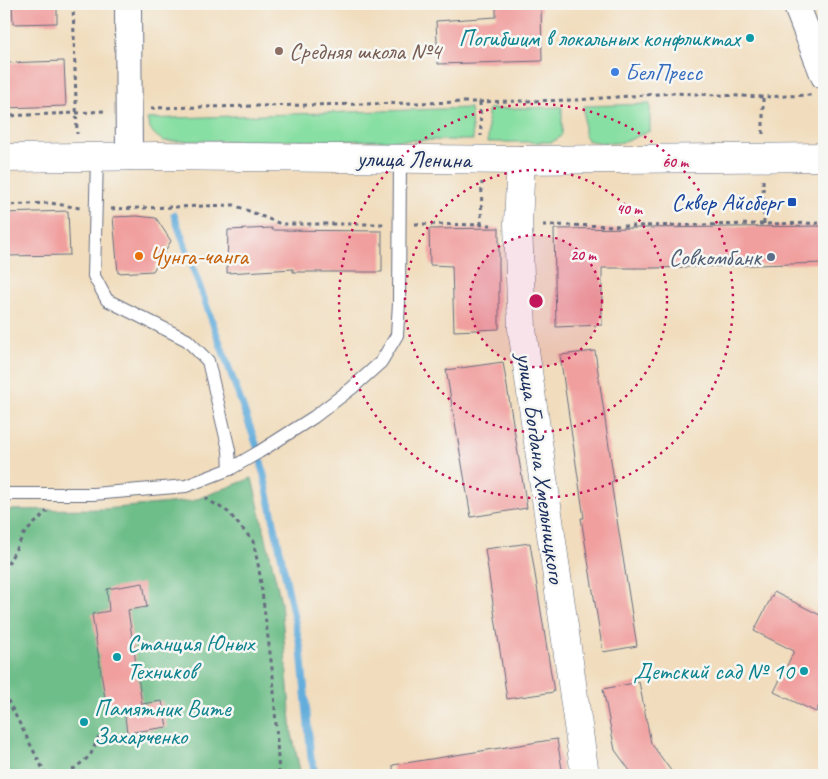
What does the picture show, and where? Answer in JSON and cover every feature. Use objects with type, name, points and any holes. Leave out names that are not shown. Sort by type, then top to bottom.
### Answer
[{"type":"street","points":[[128,4],[129,157]]},
{"type":"street","points":[[796,4],[820,86]]},
{"type":"street","name":"улица Ленина","points":[[4,158],[521,160],[824,157]]},
{"type":"street","name":"улица Богдана Хмельницкого","points":[[521,160],[518,224],[522,329],[585,775]]},
{"type":"lane","points":[[87,158],[96,210],[94,276],[107,300],[187,340],[208,361],[228,450],[230,469]]},
{"type":"lane","points":[[4,494],[93,494],[186,486],[230,469],[259,452],[314,416],[352,388],[381,362],[397,335],[400,159]]},
{"type":"path","points":[[73,4],[77,113],[87,158]]},
{"type":"path","points":[[4,116],[129,109],[575,100],[673,94],[763,97],[820,86]]},
{"type":"path","points":[[4,205],[50,203],[96,210],[234,205],[281,224],[634,226],[824,224]]},
{"type":"path","points":[[186,486],[228,512],[253,541],[259,568],[273,676],[279,775]]},
{"type":"path","points":[[4,571],[24,534],[63,494]]},
{"type":"path","points":[[4,693],[46,775]]},
{"type":"path","points":[[66,775],[90,756],[100,734]]},
{"type":"green space","points":[[650,104],[650,131],[619,143],[587,140],[584,133],[584,106]]},
{"type":"green space","points":[[562,107],[562,134],[552,142],[488,142],[488,109]]},
{"type":"green space","points":[[470,108],[473,140],[164,141],[153,132],[147,119]]},
{"type":"green space","points":[[252,478],[281,602],[292,734],[301,775],[4,775],[4,510],[105,509],[192,501]]},
{"type":"building","points":[[12,4],[57,4],[57,23],[13,24]]},
{"type":"building","points":[[496,4],[541,4],[542,61],[438,64],[436,21],[496,17]]},
{"type":"building","points":[[64,61],[66,106],[4,108],[4,63]]},
{"type":"building","points":[[68,211],[70,255],[4,256],[4,213]]},
{"type":"building","name":"Чунга-чанга","points":[[137,216],[156,218],[171,241],[153,271],[118,273],[113,217]]},
{"type":"building","points":[[824,226],[824,263],[602,268],[602,325],[556,327],[554,229]]},
{"type":"building","points":[[272,228],[272,230],[382,231],[382,272],[293,272],[293,269],[227,273],[228,230]]},
{"type":"building","points":[[499,228],[499,329],[454,331],[452,266],[430,265],[429,229]]},
{"type":"building","points":[[595,351],[614,481],[611,482],[637,646],[603,652],[581,518],[584,518],[560,355]]},
{"type":"building","points":[[503,362],[527,508],[471,517],[446,370]]},
{"type":"building","points":[[530,543],[554,692],[507,699],[485,549]]},
{"type":"building","name":"Станция Юных Техников","points":[[143,583],[147,607],[128,610],[142,704],[162,701],[167,727],[127,733],[124,708],[107,711],[92,614],[109,611],[107,589]]},
{"type":"building","name":"Детский сад № 10","points":[[774,592],[824,617],[824,695],[816,712],[774,692],[794,651],[754,631]]},
{"type":"building","points":[[639,682],[651,743],[674,775],[633,775],[615,750],[603,689]]},
{"type":"building","points":[[557,739],[563,775],[393,775],[393,765]]},
{"type":"waterway","points":[[174,215],[259,452],[301,650],[311,758],[316,775]]},
{"type":"place","name":"Погибшим в локальных конфликтах","points":[[750,38]]},
{"type":"place","name":"Средняя школа №4","points":[[279,51]]},
{"type":"place","name":"БелПресс","points":[[615,72]]},
{"type":"place","name":"Сквер Айсберг","points":[[792,202]]},
{"type":"place","name":"Чунга-чанга","points":[[139,256]]},
{"type":"place","name":"Совкомбанк","points":[[771,257]]},
{"type":"place","name":"Станция Юных Техников","points":[[117,657]]},
{"type":"place","name":"Детский сад № 10","points":[[804,671]]},
{"type":"place","name":"Памятник Вите Захарченко","points":[[84,722]]}]
